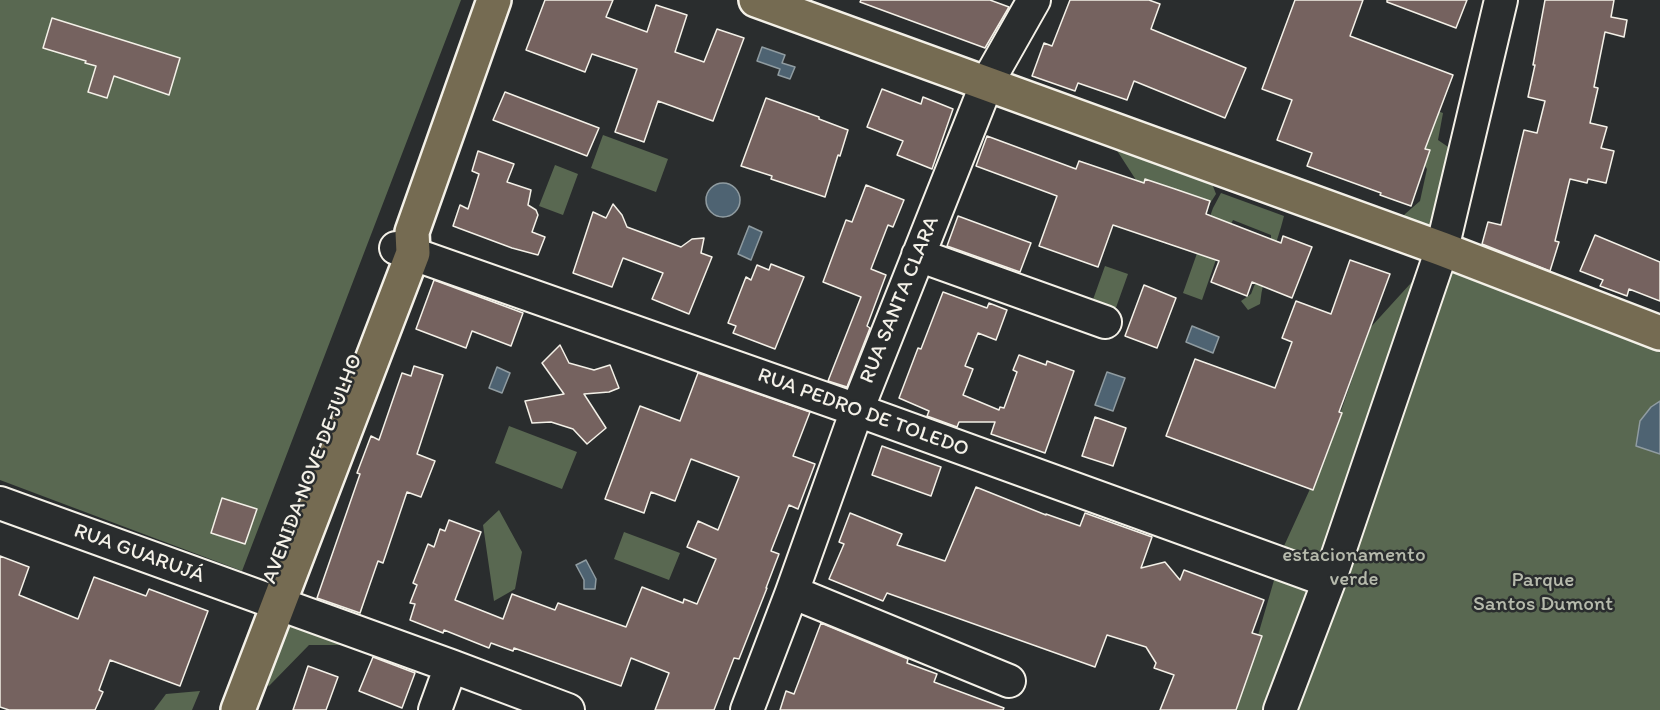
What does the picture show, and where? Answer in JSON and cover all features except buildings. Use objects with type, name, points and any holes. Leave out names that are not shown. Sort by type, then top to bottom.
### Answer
[{"type":"main road","name":"AVENIDA NOVE DE JULHO","points":[[223,710],[271,602],[407,245],[494,0]]},
{"type":"main road","points":[[776,3],[987,83],[1442,249],[1660,333]]},
{"type":"main road","name":"AVENIDA NOVE DE JULHO","points":[[238,710],[271,602]]},
{"type":"street","name":"RUA SANTA CLARA","points":[[747,710],[857,410],[987,83],[1034,0]]},
{"type":"street","points":[[1280,710],[1329,581],[1442,249],[1501,0]]},
{"type":"street","name":"RUA PEDRO DE TOLEDO","points":[[407,245],[1329,581]]},
{"type":"street","points":[[918,255],[1105,322]]},
{"type":"street","name":"RUA GUARUJÁ","points":[[0,504],[568,710]]},
{"type":"street","points":[[792,592],[1009,681]]},
{"type":"street","points":[[435,710],[451,666]]},
{"type":"green space","points":[[0,0],[461,0],[242,571],[0,480]]},
{"type":"green space","points":[[1426,107],[1443,113],[1438,140],[1457,153],[1460,206],[1422,238],[1396,228],[1405,214],[1420,201],[1427,169],[1411,146]]},
{"type":"green space","points":[[603,135],[668,159],[656,192],[591,168]]},
{"type":"green space","points":[[1147,145],[1199,150],[1216,194],[1189,236],[1142,220],[1136,180],[1116,149]]},
{"type":"green space","points":[[555,165],[578,174],[563,215],[539,206]]},
{"type":"green space","points":[[1221,193],[1284,216],[1264,281],[1260,304],[1248,310],[1241,301],[1251,294],[1271,243],[1271,235],[1233,220],[1220,248],[1202,300],[1183,293],[1213,208]]},
{"type":"green space","points":[[1442,249],[1660,341],[1660,710],[1234,710],[1242,690],[1284,546],[1326,454],[1370,328]]},
{"type":"green space","points":[[1105,266],[1128,274],[1113,316],[1090,308]]},
{"type":"green space","points":[[509,426],[577,452],[562,489],[495,463]]},
{"type":"green space","points":[[499,510],[522,552],[515,589],[494,601],[483,525]]},
{"type":"green space","points":[[624,532],[680,553],[669,580],[614,559]]},
{"type":"green space","points":[[335,584],[367,592],[352,645],[309,645],[269,686],[240,661],[300,601],[323,608]]},
{"type":"green space","points":[[200,691],[192,710],[154,710],[166,694]]},
{"type":"water","points":[[762,47],[785,55],[782,63],[795,67],[790,79],[778,75],[780,69],[757,61]]},
{"type":"water","points":[[723,183],[735,188],[740,200],[735,212],[723,217],[711,212],[706,200],[711,188]]},
{"type":"water","points":[[749,226],[762,232],[751,260],[738,254]]},
{"type":"water","points":[[1192,326],[1219,337],[1213,353],[1186,342]]},
{"type":"water","points":[[497,367],[510,373],[502,393],[489,388]]},
{"type":"water","points":[[1107,372],[1125,378],[1113,411],[1095,405]]},
{"type":"water","points":[[1660,401],[1660,454],[1636,446],[1640,421],[1651,407]]},
{"type":"water","points":[[586,560],[596,579],[595,589],[584,589],[584,580],[576,565]]},
{"type":"park label","name":"estacionamento verde","points":[[1354,568]]},
{"type":"park label","name":"Parque Santos Dumont","points":[[1543,593]]}]
